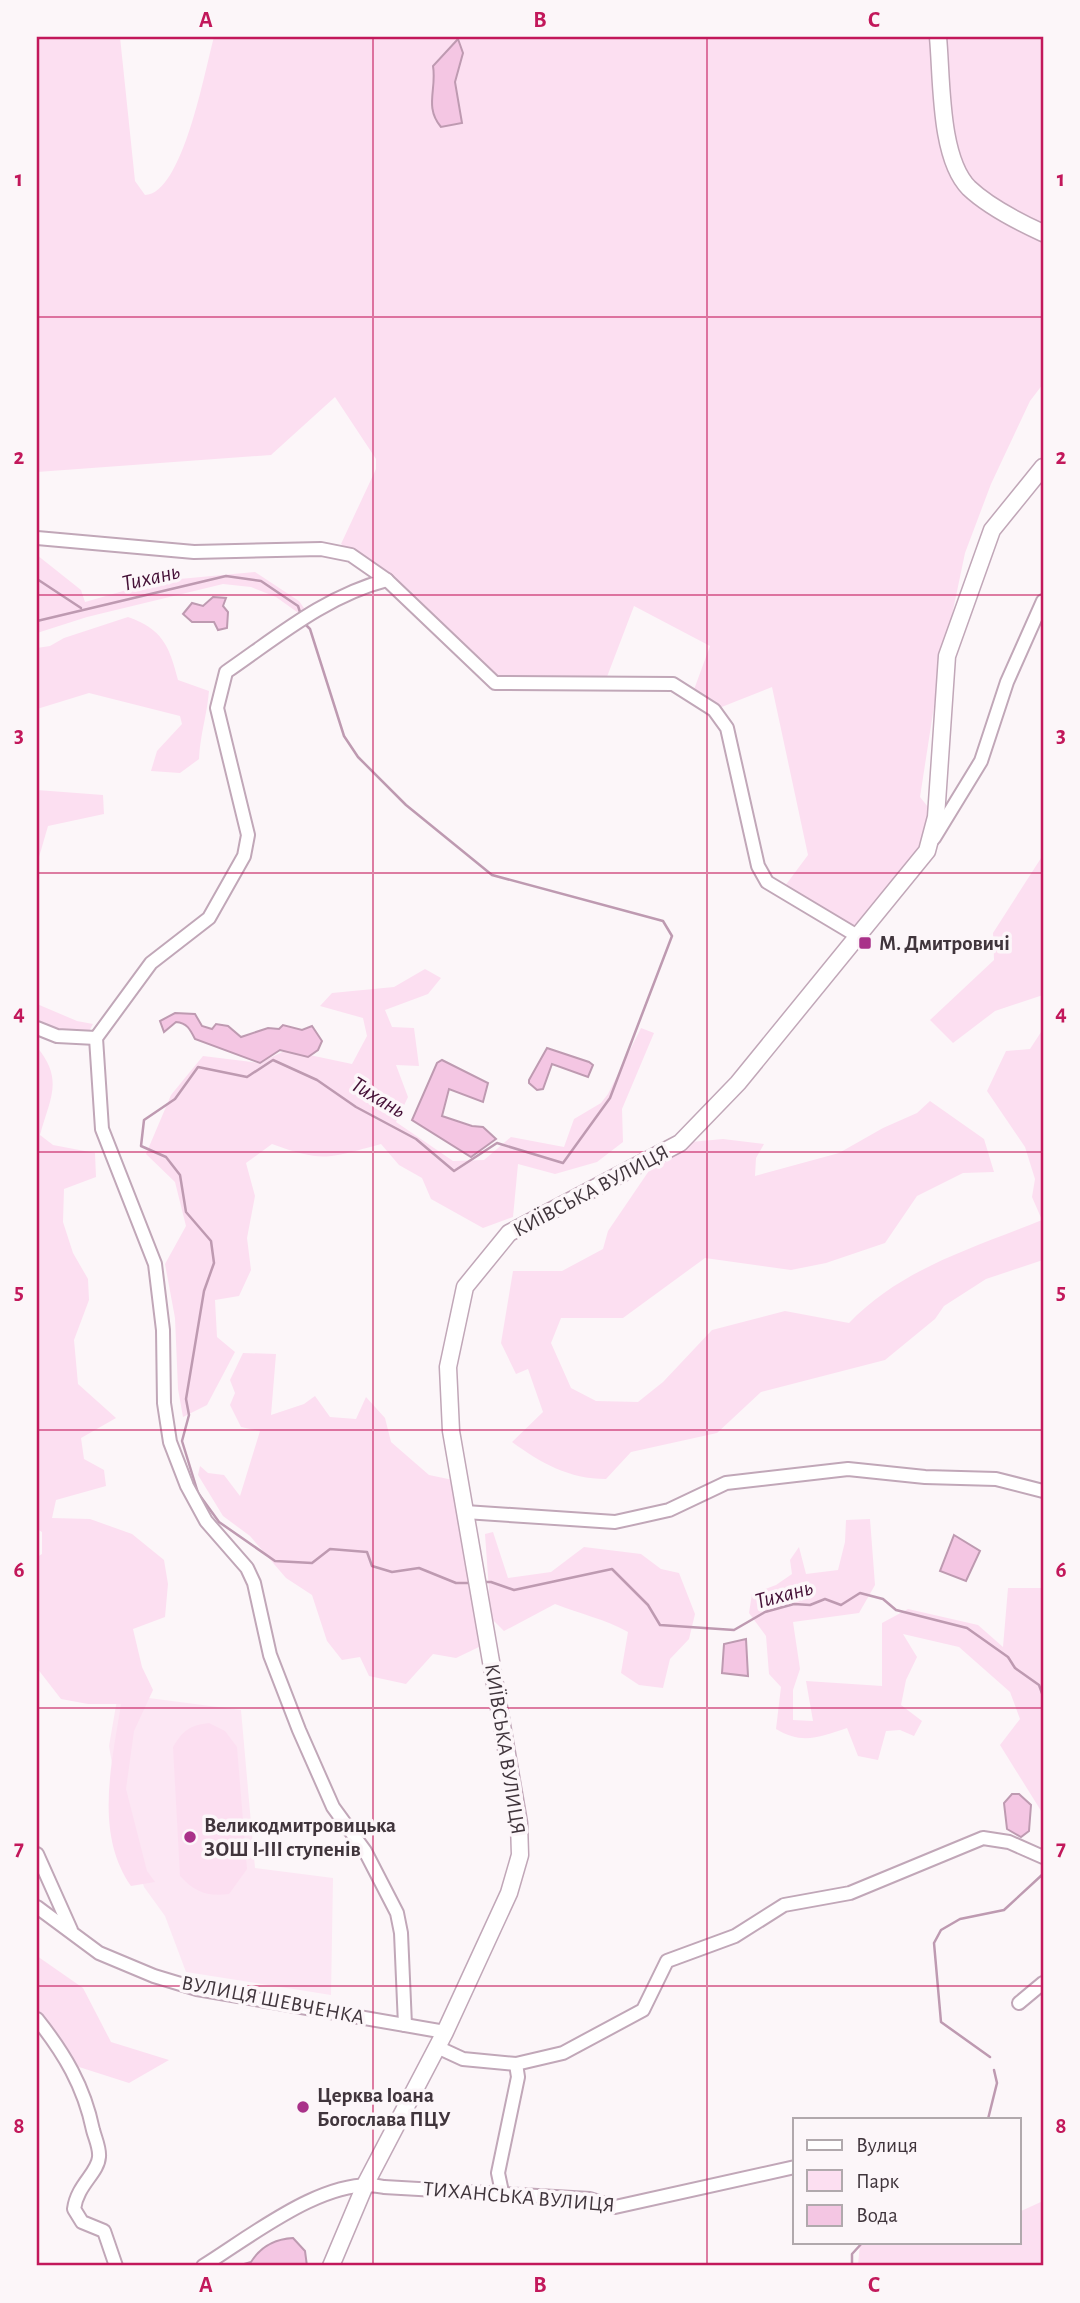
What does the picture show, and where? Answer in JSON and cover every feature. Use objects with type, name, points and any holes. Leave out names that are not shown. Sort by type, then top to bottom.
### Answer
[{"type":"main road","points":[[939,37],[947,147],[968,187],[1018,221],[1043,233]]},
{"type":"main road","name":"КИЇВСЬКА ВУЛИЦЯ","points":[[331,2266],[366,2183],[445,2032],[509,1893],[520,1855],[519,1823],[451,1431],[448,1367],[465,1287],[509,1233],[680,1143],[738,1083],[927,851],[936,817],[947,656],[992,530],[1043,467]]},
{"type":"street","points":[[37,538],[194,552],[321,549],[351,555],[387,580],[495,683],[673,684],[714,710],[727,728],[758,866],[767,882],[859,937]]},
{"type":"street","points":[[387,580],[367,585],[317,607],[226,672],[218,708],[248,835],[244,856],[209,918],[151,963],[96,1038],[102,1129],[155,1264],[163,1331],[164,1403],[170,1442],[187,1486],[206,1521],[247,1568],[254,1583],[270,1656],[299,1730],[334,1807],[365,1851],[397,1913],[401,1933],[405,2025]]},
{"type":"street","points":[[927,851],[981,761],[1007,682],[1043,601]]},
{"type":"street","points":[[37,1028],[57,1036],[96,1038]]},
{"type":"street","points":[[465,1512],[615,1522],[668,1510],[726,1483],[848,1469],[925,1477],[996,1479],[1043,1491]]},
{"type":"street","points":[[437,2048],[463,2059],[516,2064],[563,2053],[643,2010],[667,1961],[735,1936],[784,1905],[850,1893],[983,1838],[1009,1842],[1043,1857]]},
{"type":"street","points":[[37,1854],[73,1934]]},
{"type":"street","name":"ВУЛИЦЯ ШЕВЧЕНКА","points":[[37,1907],[99,1953],[197,1989],[445,2032]]},
{"type":"street","points":[[1019,2003],[1043,1983]]},
{"type":"street","points":[[37,2019],[65,2054],[77,2077],[90,2115],[99,2156],[95,2170],[75,2195],[74,2209],[82,2222],[104,2231],[116,2266]]},
{"type":"street","points":[[502,2192],[498,2173],[518,2077],[516,2064]]},
{"type":"street","name":"ТИХАНСЬКА ВУЛИЦЯ","points":[[366,2183],[384,2187],[590,2199],[615,2207],[793,2167]]},
{"type":"street","points":[[203,2266],[295,2209],[338,2190],[366,2183]]},
{"type":"shaded area","name":"Великодмитровицька ЗОШ І-ІІІ ступенів","points":[[118,1694],[241,1710],[255,1868],[333,1878],[331,1995],[186,1972],[165,1916],[144,1887],[119,1805],[109,1746]]},
{"type":"green space","points":[[37,37],[120,37],[135,181],[145,195],[159,189],[171,174],[181,153],[198,101],[214,37],[1043,37],[1043,384],[1030,401],[991,484],[965,553],[937,687],[920,797],[936,817],[927,851],[859,937],[782,890],[808,855],[772,687],[714,710],[692,695],[710,646],[634,606],[605,682],[495,683],[341,544],[376,469],[376,459],[335,397],[271,455],[37,472]]},
{"type":"green space","points":[[37,555],[81,590],[85,602],[158,581],[255,572],[299,601],[306,611],[297,612],[276,597],[251,587],[223,584],[87,617],[37,633]]},
{"type":"green space","points":[[128,617],[149,627],[162,640],[178,680],[209,691],[199,759],[180,773],[151,771],[157,751],[182,724],[180,716],[89,693],[37,709],[37,648],[50,646],[64,638]]},
{"type":"green space","points":[[37,790],[103,795],[104,814],[48,826],[37,864]]},
{"type":"green space","points":[[1043,855],[1043,995],[995,1011],[953,1043],[930,1020],[994,960],[993,933]]},
{"type":"green space","points":[[425,969],[441,978],[428,994],[385,1010],[392,1027],[414,1028],[419,1066],[396,1065],[408,1097],[396,1122],[453,1161],[484,1160],[511,1137],[564,1147],[574,1119],[601,1103],[608,1094],[641,1028],[654,1033],[622,1109],[623,1142],[597,1162],[555,1174],[518,1164],[513,1217],[483,1228],[431,1199],[422,1178],[399,1165],[381,1144],[349,1153],[316,1156],[272,1144],[246,1163],[255,1196],[247,1238],[251,1270],[239,1296],[215,1300],[217,1337],[235,1352],[207,1405],[183,1417],[178,1389],[175,1318],[165,1264],[186,1226],[175,1182],[146,1154],[171,1095],[203,1056],[260,1063],[286,1050],[352,1064],[367,1036],[363,1018],[320,1006],[332,993],[394,987]]},
{"type":"green space","points":[[37,1004],[77,1021],[93,1024],[88,1033],[63,1031],[37,1037]]},
{"type":"green space","points":[[1043,1029],[1043,1260],[986,1279],[944,1306],[935,1319],[885,1360],[761,1392],[717,1433],[631,1452],[606,1479],[568,1473],[534,1457],[512,1442],[543,1412],[528,1369],[516,1374],[501,1343],[513,1271],[562,1271],[603,1249],[608,1231],[659,1156],[680,1143],[723,1139],[764,1144],[756,1158],[755,1176],[839,1153],[883,1128],[917,1113],[930,1101],[984,1139],[994,1172],[963,1173],[917,1196],[885,1243],[826,1263],[791,1270],[705,1258],[623,1318],[561,1318],[551,1343],[571,1388],[596,1401],[638,1402],[663,1382],[712,1330],[785,1311],[849,1323],[870,1304],[915,1274],[965,1250],[1042,1220],[1032,1197],[1035,1179],[1025,1147],[987,1091],[1006,1051],[1030,1049]]},
{"type":"green space","points":[[37,1047],[50,1069],[52,1080],[51,1100],[40,1135],[53,1145],[95,1153],[96,1177],[64,1189],[63,1222],[73,1253],[88,1279],[89,1300],[74,1340],[78,1384],[116,1418],[81,1438],[84,1459],[104,1470],[106,1486],[56,1500],[52,1518],[90,1519],[132,1534],[164,1560],[168,1584],[165,1617],[133,1629],[142,1667],[153,1690],[134,1731],[126,1789],[147,1871],[155,1882],[131,1886],[120,1865],[109,1821],[110,1774],[121,1704],[88,1704],[61,1699],[37,1668],[37,1557],[42,1554],[42,1532],[37,1529]]},
{"type":"green space","points":[[243,1353],[276,1354],[271,1415],[304,1404],[315,1396],[330,1417],[356,1419],[366,1397],[385,1418],[391,1442],[429,1475],[453,1480],[479,1647],[456,1658],[433,1654],[406,1684],[369,1676],[360,1657],[342,1660],[327,1641],[312,1595],[286,1578],[250,1536],[223,1516],[198,1475],[200,1466],[208,1473],[224,1475],[240,1496],[260,1431],[241,1427],[230,1405],[235,1393],[230,1380]]},
{"type":"green space","points":[[870,1519],[875,1585],[859,1613],[793,1622],[800,1669],[793,1690],[793,1720],[813,1721],[806,1681],[882,1686],[882,1623],[908,1609],[978,1625],[1003,1647],[1008,1588],[1043,1588],[1043,1814],[1000,1745],[1020,1719],[1010,1692],[959,1647],[903,1634],[917,1657],[906,1680],[901,1705],[922,1721],[914,1736],[900,1730],[886,1731],[878,1760],[858,1756],[847,1728],[811,1738],[794,1737],[776,1729],[781,1687],[769,1674],[766,1636],[749,1613],[752,1594],[776,1585],[792,1574],[790,1560],[799,1547],[806,1574],[838,1570],[845,1542],[846,1520]]},
{"type":"green space","points":[[493,1532],[508,1578],[551,1572],[584,1547],[641,1554],[661,1569],[679,1573],[695,1614],[689,1639],[670,1659],[663,1688],[639,1685],[621,1673],[628,1632],[601,1620],[555,1604],[504,1631],[491,1618],[485,1534]]},
{"type":"green space","points":[[209,1723],[225,1731],[237,1747],[247,1869],[229,1894],[221,1895],[202,1892],[180,1876],[173,1747],[188,1729]]},
{"type":"green space","points":[[37,1956],[83,1988],[111,2042],[169,2060],[129,2083],[79,2067],[37,2015]]},
{"type":"green space","points":[[1043,2201],[1043,2266],[858,2266],[860,2244],[1020,2244],[1020,2212]]},
{"type":"water","points":[[458,39],[463,53],[455,82],[462,123],[441,127],[432,105],[433,66]]},
{"type":"water","points":[[213,597],[226,598],[223,606],[228,612],[227,628],[218,630],[214,622],[192,622],[183,614],[192,603],[203,606]]},
{"type":"water","points":[[175,1013],[195,1014],[202,1026],[212,1029],[216,1024],[228,1026],[241,1037],[268,1028],[279,1029],[283,1025],[302,1030],[312,1026],[322,1041],[318,1050],[308,1057],[280,1050],[260,1063],[195,1039],[188,1027],[180,1023],[176,1022],[164,1032],[160,1021]]},
{"type":"water","points":[[547,1048],[589,1062],[593,1065],[588,1077],[552,1064],[543,1089],[537,1090],[529,1080]]},
{"type":"water","points":[[442,1060],[488,1083],[483,1102],[449,1089],[442,1116],[483,1127],[496,1139],[471,1157],[412,1120],[437,1063]]},
{"type":"water","points":[[954,1535],[980,1551],[966,1581],[940,1571]]},
{"type":"water","points":[[746,1639],[748,1676],[722,1673],[724,1644]]},
{"type":"water","points":[[1012,1794],[1019,1794],[1031,1805],[1029,1831],[1021,1837],[1007,1829],[1004,1803]]},
{"type":"water","points":[[293,2238],[305,2251],[307,2266],[237,2266],[251,2262],[269,2244]]},
{"type":"waterway","name":"Тихань","points":[[37,621],[226,576],[261,581],[298,606],[301,615]]},
{"type":"waterway","points":[[37,579],[81,608]]},
{"type":"waterway","name":"Тихань","points":[[304,623],[310,629],[344,736],[358,757],[406,805],[492,875],[663,921],[672,936],[610,1098],[563,1163],[497,1143],[454,1171],[416,1139],[356,1107],[317,1080],[273,1060],[247,1077],[198,1067],[175,1099],[144,1120],[141,1146],[166,1157],[180,1175],[186,1212],[211,1241],[214,1263],[204,1291],[186,1399],[189,1415],[182,1441],[198,1493],[219,1522],[275,1561],[312,1563],[330,1549],[367,1552],[372,1566],[392,1572],[419,1568],[456,1583],[470,1583]]},
{"type":"waterway","name":"Тихань","points":[[482,1582],[491,1582],[514,1590],[612,1569],[648,1605],[660,1625],[734,1630],[765,1612],[794,1604],[810,1605],[825,1599],[841,1605],[860,1593],[883,1599],[896,1610],[967,1628],[1008,1657],[1015,1668],[1039,1685],[1043,1696]]},
{"type":"waterway","name":"Тихань","points":[[990,2057],[941,2022],[934,1943],[941,1930],[960,1919],[1004,1910],[1043,1874]]},
{"type":"waterway","name":"Тихань","points":[[988,2118],[997,2083],[994,2070]]},
{"type":"waterway","name":"Тихань","points":[[852,2266],[852,2254],[861,2244]]},
{"type":"place","name":"М. Дмитровичі","points":[[865,943]]},
{"type":"place","name":"Великодмитровицька ЗОШ І-ІІІ ступенів","points":[[190,1837]]},
{"type":"place","name":"Церква Іоана Богослава ПЦУ","points":[[303,2107]]}]
